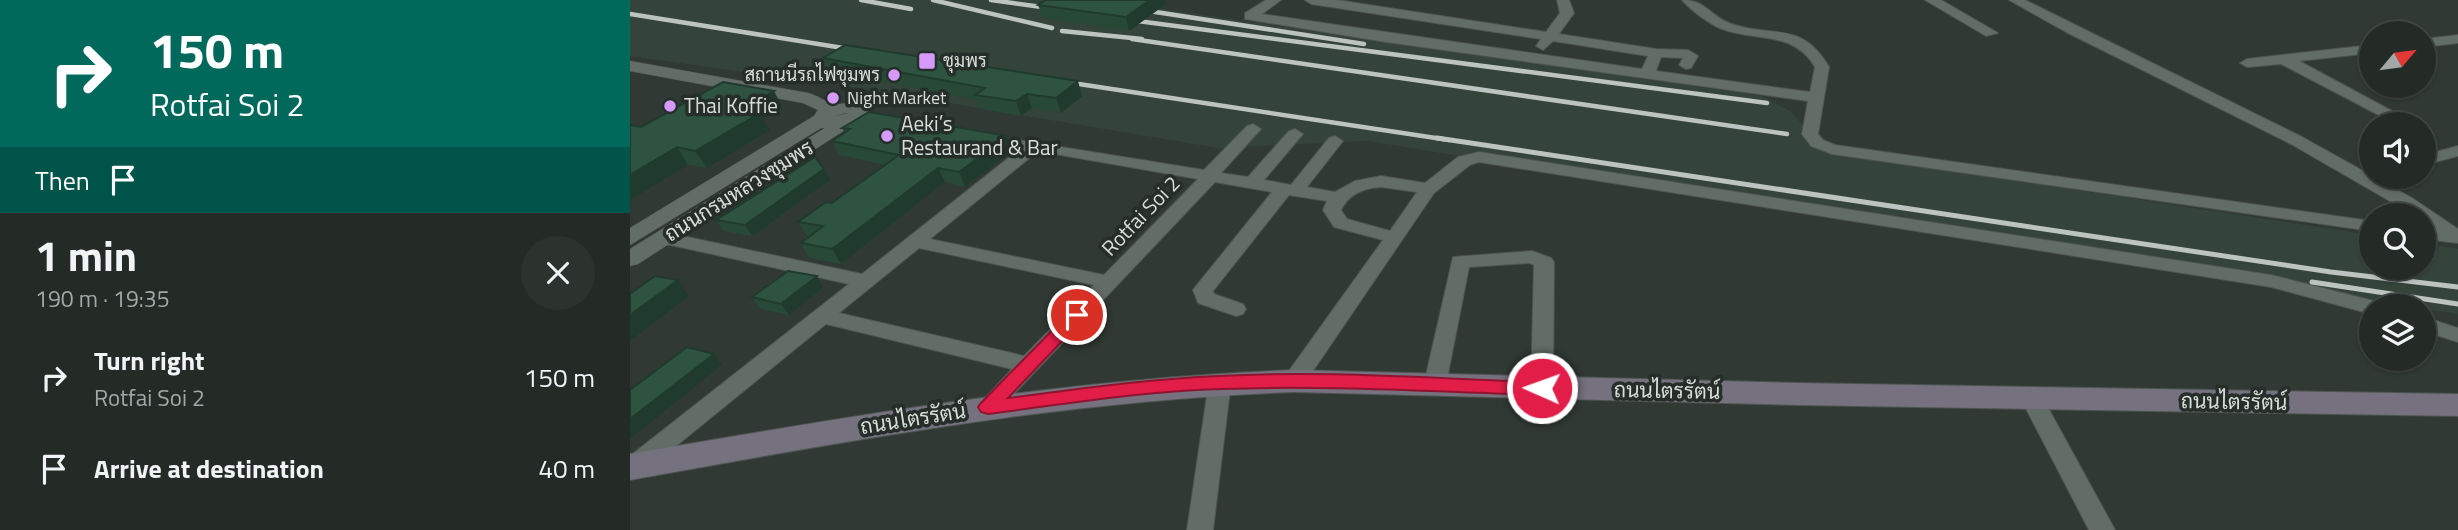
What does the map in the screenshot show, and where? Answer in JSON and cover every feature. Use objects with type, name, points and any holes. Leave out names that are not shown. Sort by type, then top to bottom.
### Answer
[{"type":"main road","name":"ถนนไตรรัตน์","points":[[632,466],[988,407],[1113,391],[1220,382],[1294,381],[2032,399],[2457,406]]},
{"type":"street","points":[[1275,0],[1251,16],[1385,38],[1816,97]]},
{"type":"street","points":[[1311,0],[1549,37],[1688,54],[1691,56],[1686,65]]},
{"type":"street","points":[[1535,59],[1567,13],[1563,0]]},
{"type":"street","points":[[1688,0],[1725,26],[1783,36],[1805,45],[1819,59],[1822,67],[1810,134],[1817,143],[1832,149],[2359,224]]},
{"type":"street","points":[[1931,0],[1991,33]]},
{"type":"street","points":[[2015,0],[2359,171]]},
{"type":"street","points":[[1385,38],[1409,15]]},
{"type":"street","points":[[2436,42],[2458,39]]},
{"type":"street","points":[[2247,63],[2359,50]]},
{"type":"street","points":[[1647,74],[1657,52]]},
{"type":"street","points":[[2283,59],[2385,112]]},
{"type":"street","points":[[630,66],[808,98],[840,117],[883,120]]},
{"type":"street","name":"ถนนกรมหลวงชุมพร","points":[[634,235],[840,117]]},
{"type":"street","name":"ถนนกรมหลวงชุมพร","points":[[630,259],[840,117]]},
{"type":"street","points":[[1209,177],[1253,129]]},
{"type":"street","points":[[970,134],[1338,198]]},
{"type":"street","points":[[1251,184],[1295,135]]},
{"type":"street","points":[[1236,309],[1205,298],[1203,290],[1335,141]]},
{"type":"street","points":[[632,466],[1035,145]]},
{"type":"street","points":[[2436,157],[2458,151]]},
{"type":"street","points":[[1294,381],[1428,189],[1464,160],[1479,157],[2271,281],[2359,304]]},
{"type":"street","name":"Rotfai Soi 2","points":[[988,407],[1209,177]]},
{"type":"street","points":[[1392,237],[1340,223],[1332,210],[1338,198],[1354,186],[1373,181],[1428,189]]},
{"type":"street","points":[[2391,189],[2458,237]]},
{"type":"street","points":[[2436,234],[2458,237]]},
{"type":"street","points":[[634,235],[664,238],[866,281]]},
{"type":"street","points":[[915,241],[1109,282]]},
{"type":"street","points":[[1435,384],[1460,261],[1532,257],[1544,262],[1542,388]]},
{"type":"street","points":[[822,316],[1029,365]]},
{"type":"street","points":[[2436,328],[2458,335]]},
{"type":"street","points":[[1200,530],[1220,382]]},
{"type":"street","points":[[2032,399],[2102,530]]},
{"type":"shaded area","points":[[630,0],[1099,0],[1762,96],[1790,111],[1828,152],[2359,233],[2359,280],[2436,280],[2436,245],[2458,249],[2458,314],[2436,311],[2436,294],[2359,294],[2359,299],[1878,225],[1368,141],[1218,148],[872,90],[630,56]]},
{"type":"building","points":[[1046,0],[1150,0],[1126,17],[1038,5]]},
{"type":"building","points":[[845,45],[1078,81],[1056,98],[1027,94],[1016,101],[975,95],[985,88],[823,58]]},
{"type":"building","points":[[723,82],[774,91],[740,110],[760,113],[695,151],[677,147],[630,175],[630,125],[641,127]]},
{"type":"building","points":[[869,112],[1008,136],[959,172],[938,168],[832,249],[801,243],[823,226],[798,222],[826,202],[832,203],[899,155],[832,141],[850,129],[842,128]]},
{"type":"building","points":[[815,157],[824,169],[745,225],[716,220]]},
{"type":"building","points":[[788,271],[817,276],[781,304],[752,297]]},
{"type":"building","points":[[655,276],[678,280],[630,315],[630,294]]},
{"type":"building","points":[[687,347],[714,354],[630,419],[630,390]]},
{"type":"railway","points":[[861,0],[911,9]]},
{"type":"railway","points":[[933,0],[1052,28]]},
{"type":"railway","points":[[991,0],[1056,9]]},
{"type":"railway","points":[[1136,9],[1364,44]]},
{"type":"railway","points":[[630,14],[862,51]]},
{"type":"railway","points":[[1122,19],[1767,103]]},
{"type":"railway","points":[[1062,31],[1142,39]]},
{"type":"railway","points":[[1132,39],[1787,134]]},
{"type":"railway","points":[[1059,81],[1449,140]]},
{"type":"railway","points":[[1437,138],[2331,272],[2458,287]]},
{"type":"railway","points":[[2312,282],[2458,304]]},
{"type":"place","name":"ชุมพร","points":[[927,61]]},
{"type":"place","name":"สถานนีรถไฟชุมพร","points":[[894,75]]},
{"type":"place","name":"Night Market","points":[[833,98]]},
{"type":"place","name":"Thai Koffie","points":[[670,106]]},
{"type":"place","name":"Aeki’s Restaurand & Bar","points":[[887,136]]},
{"type":"route","points":[[1077,315],[988,407],[1113,391],[1220,382],[1294,381],[1542,388]]}]
